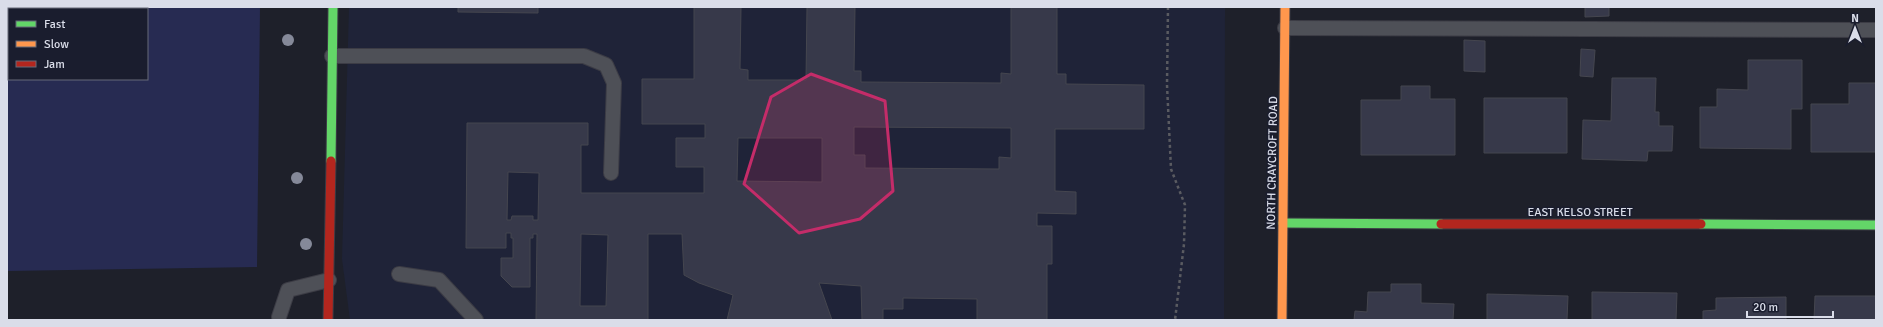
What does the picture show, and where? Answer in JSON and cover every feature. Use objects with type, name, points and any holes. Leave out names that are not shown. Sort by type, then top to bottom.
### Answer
[{"type":"street","points":[[328,320],[333,7]]},
{"type":"street","name":"NORTH CRAYCROFT ROAD","points":[[1282,320],[1285,7]]},
{"type":"street","name":"EAST KELSO STREET","points":[[1283,223],[1876,225]]},
{"type":"lane","points":[[1285,28],[1876,30]]},
{"type":"lane","points":[[332,56],[584,56],[606,65],[614,83],[611,173]]},
{"type":"lane","points":[[399,274],[439,280],[476,320]]},
{"type":"lane","points":[[279,317],[288,290],[329,280]]},
{"type":"path","points":[[1168,7],[1167,86],[1171,169],[1185,205],[1184,244],[1175,320]]},
{"type":"highlighted area","points":[[811,74],[885,101],[893,191],[860,219],[799,233],[744,184],[771,97]]},
{"type":"shaded area","points":[[7,7],[260,7],[257,267],[7,271]]},
{"type":"shaded area","points":[[349,7],[1225,7],[1224,320],[350,320],[342,259]]},
{"type":"building","points":[[458,7],[538,7],[538,13],[458,12]]},
{"type":"building","points":[[694,7],[741,7],[740,69],[748,70],[748,80],[806,80],[807,7],[855,7],[854,71],[861,71],[861,82],[1001,83],[1001,73],[1011,74],[1011,7],[1057,7],[1057,74],[1066,74],[1066,84],[1144,85],[1144,129],[1055,129],[1055,191],[1076,192],[1076,214],[1037,213],[1037,226],[1052,226],[1052,264],[1047,264],[1047,320],[977,320],[977,299],[903,298],[903,309],[883,309],[883,320],[862,320],[861,286],[819,283],[832,320],[727,320],[733,295],[699,283],[684,275],[682,234],[648,234],[648,320],[536,320],[537,234],[533,234],[533,238],[530,238],[530,287],[512,287],[501,276],[501,258],[513,258],[513,238],[511,238],[511,233],[506,233],[506,248],[466,248],[467,123],[588,123],[588,145],[581,145],[581,193],[704,193],[704,167],[676,167],[676,138],[705,138],[705,124],[642,124],[642,79],[694,79]],"holes":[[[854,127],[1011,128],[1011,158],[999,157],[999,169],[865,168],[865,155],[854,155]],[[738,138],[822,138],[822,182],[737,181]],[[508,172],[539,173],[538,220],[533,220],[533,216],[512,216],[511,220],[507,220]],[[581,234],[608,235],[606,306],[580,306]]]},
{"type":"building","points":[[1585,7],[1609,7],[1609,16],[1585,17]]},
{"type":"building","points":[[1464,40],[1485,41],[1485,72],[1464,71]]},
{"type":"building","points":[[1581,49],[1595,50],[1593,77],[1580,76]]},
{"type":"building","points":[[1748,60],[1802,60],[1802,109],[1791,109],[1791,149],[1700,148],[1700,107],[1717,107],[1717,89],[1748,90]]},
{"type":"building","points":[[1612,78],[1656,78],[1655,112],[1659,112],[1659,126],[1673,126],[1672,151],[1648,151],[1647,161],[1582,159],[1583,120],[1611,121]]},
{"type":"building","points":[[1849,83],[1876,83],[1876,152],[1811,152],[1811,104],[1849,104]]},
{"type":"building","points":[[1401,86],[1430,86],[1430,99],[1455,99],[1455,155],[1361,155],[1361,100],[1401,100]]},
{"type":"building","points":[[1484,98],[1567,98],[1567,153],[1484,153]]},
{"type":"building","points":[[1391,284],[1421,284],[1421,303],[1454,304],[1453,320],[1354,320],[1355,311],[1367,312],[1368,292],[1391,292]]},
{"type":"building","points":[[1592,292],[1677,293],[1676,320],[1592,320]]},
{"type":"building","points":[[1487,294],[1568,296],[1567,320],[1487,320]]},
{"type":"building","points":[[1815,296],[1876,296],[1876,320],[1814,320]]},
{"type":"building","points":[[1786,297],[1786,320],[1703,320],[1703,311],[1716,310],[1716,298]]},
{"type":"traffic: fast","points":[[331,161],[333,7]]},
{"type":"traffic: fast","points":[[1283,223],[1441,224]]},
{"type":"traffic: fast","points":[[1701,224],[1876,225]]},
{"type":"traffic: slow","points":[[1282,320],[1285,7]]},
{"type":"traffic: jam","points":[[328,320],[331,161]]},
{"type":"traffic: jam","points":[[1441,224],[1701,224]]}]
